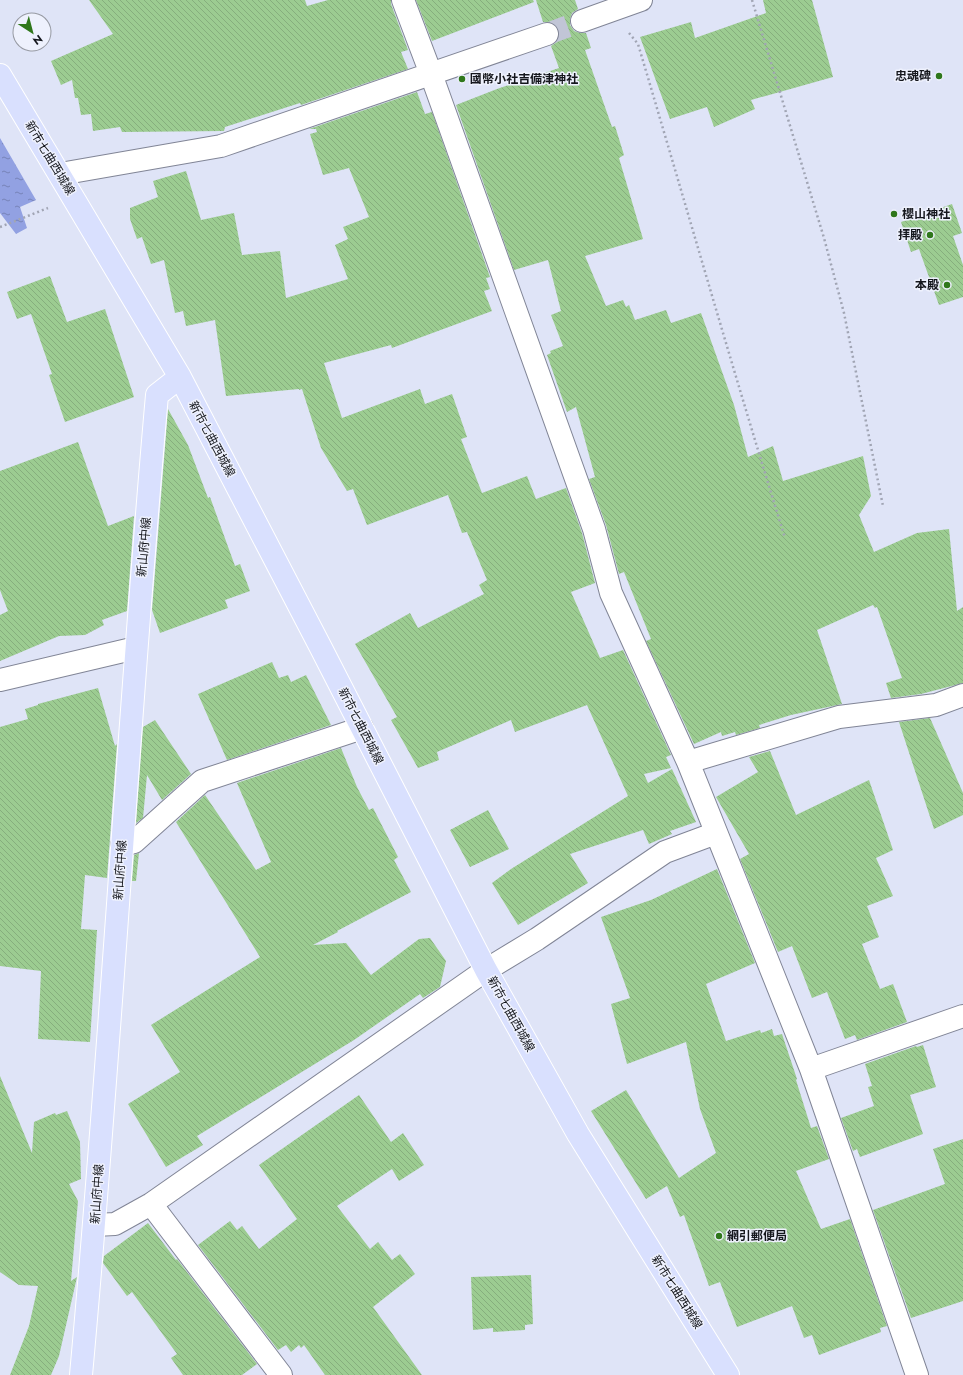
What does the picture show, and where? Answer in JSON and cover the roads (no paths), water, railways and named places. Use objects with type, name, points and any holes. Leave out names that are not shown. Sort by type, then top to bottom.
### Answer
[{"type":"main road","name":"新市七曲西城線","points":[[0,75],[180,377],[486,970],[578,1134],[728,1375]]},
{"type":"main road","name":"新山府中線","points":[[81,1375],[95,1225],[136,648],[157,395],[180,377]]},
{"type":"street","points":[[403,0],[431,74],[594,529],[611,593],[688,762],[811,1069],[917,1375]]},
{"type":"street","points":[[582,21],[641,0]]},
{"type":"street","points":[[60,174],[221,146],[547,34]]},
{"type":"street","points":[[0,680],[136,648]]},
{"type":"street","points":[[688,762],[839,717],[936,705],[963,695]]},
{"type":"street","points":[[122,845],[134,842],[202,781],[362,728]]},
{"type":"street","points":[[95,1225],[115,1224],[151,1204],[486,970],[537,939],[665,852],[716,833]]},
{"type":"street","points":[[811,1069],[963,1016]]},
{"type":"street","points":[[151,1204],[281,1375]]},
{"type":"water","points":[[0,138],[36,200],[20,207],[27,228],[16,234],[0,213]]},
{"type":"tunnel","points":[[547,34],[582,21]]},
{"type":"place","name":"忠魂碑","points":[[939,76]]},
{"type":"place","name":"國幣小社吉備津神社","points":[[462,79]]},
{"type":"place","name":"櫻山神社","points":[[894,214]]},
{"type":"place","name":"拝殿","points":[[930,235]]},
{"type":"place","name":"本殿","points":[[947,285]]},
{"type":"place","name":"網引郵便局","points":[[719,1236]]}]
